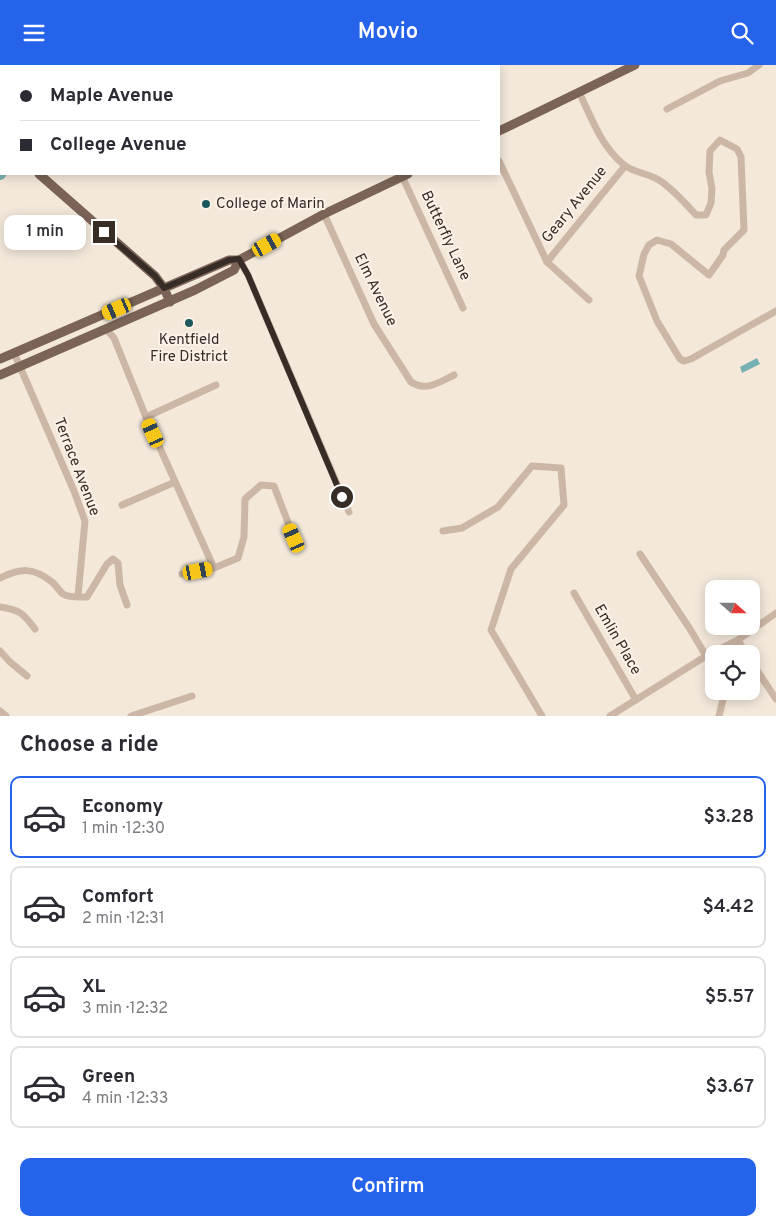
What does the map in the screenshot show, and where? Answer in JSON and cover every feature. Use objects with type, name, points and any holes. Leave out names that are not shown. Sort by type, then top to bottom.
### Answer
[{"type":"main road","points":[[500,131],[635,65]]},
{"type":"main road","points":[[40,175],[155,276],[164,288],[170,302]]},
{"type":"main road","points":[[0,359],[229,260],[239,259],[324,214],[405,175]]},
{"type":"main road","points":[[0,375],[170,302],[218,279],[234,270],[239,259]]},
{"type":"street","points":[[667,109],[720,81],[748,73],[760,65]]},
{"type":"street","points":[[579,92],[604,143],[625,166],[658,180],[696,215],[706,215],[711,203],[710,151],[720,140],[737,149],[741,157],[744,230],[724,250],[723,255],[709,275],[671,244],[657,240],[649,245],[644,254],[639,276],[656,321],[680,359],[684,361],[691,359],[776,311]]},
{"type":"street","points":[[500,163],[547,262],[589,300]]},
{"type":"street","name":"Geary Avenue","points":[[547,262],[625,166]]},
{"type":"street","name":"Butterfly Lane","points":[[405,175],[463,308]]},
{"type":"street","name":"Elm Avenue","points":[[324,214],[374,324],[410,382],[424,388],[454,375]]},
{"type":"street","points":[[239,259],[248,275],[349,513]]},
{"type":"street","points":[[106,329],[114,339],[146,417],[214,568]]},
{"type":"street","name":"Terrace Avenue","points":[[14,353],[74,491],[85,521],[78,596]]},
{"type":"street","points":[[146,417],[216,385]]},
{"type":"street","points":[[443,531],[462,528],[498,507],[532,466],[560,468],[564,505],[511,569],[491,630],[542,716]]},
{"type":"street","points":[[122,505],[175,482]]},
{"type":"street","points":[[182,574],[214,568],[238,558],[244,537],[246,499],[261,485],[274,486],[294,538]]},
{"type":"street","points":[[640,554],[705,654]]},
{"type":"street","points":[[0,578],[22,569],[36,572],[52,582],[64,594],[84,597],[89,595],[107,563],[113,559],[118,563],[120,585],[127,605]]},
{"type":"street","name":"Emlin Place","points":[[574,593],[636,700]]},
{"type":"street","points":[[0,607],[14,609],[23,613],[35,629]]},
{"type":"street","points":[[728,645],[776,613]]},
{"type":"street","points":[[737,645],[738,640]]},
{"type":"street","points":[[738,640],[741,645]]},
{"type":"street","points":[[0,651],[26,676]]},
{"type":"street","points":[[610,716],[705,657]]},
{"type":"street","points":[[760,675],[776,699]]},
{"type":"street","points":[[131,716],[192,696]]},
{"type":"street","points":[[719,716],[723,700]]},
{"type":"street","points":[[0,711],[6,716]]},
{"type":"water","points":[[757,358],[760,364],[742,373],[740,367]]},
{"type":"place","name":"College of Marin","points":[[206,204]]},
{"type":"place","name":"Kentfield Fire District","points":[[189,323]]},
{"type":"route","points":[[104,232],[155,276],[164,288],[229,260],[239,259],[248,275],[342,497]]}]
